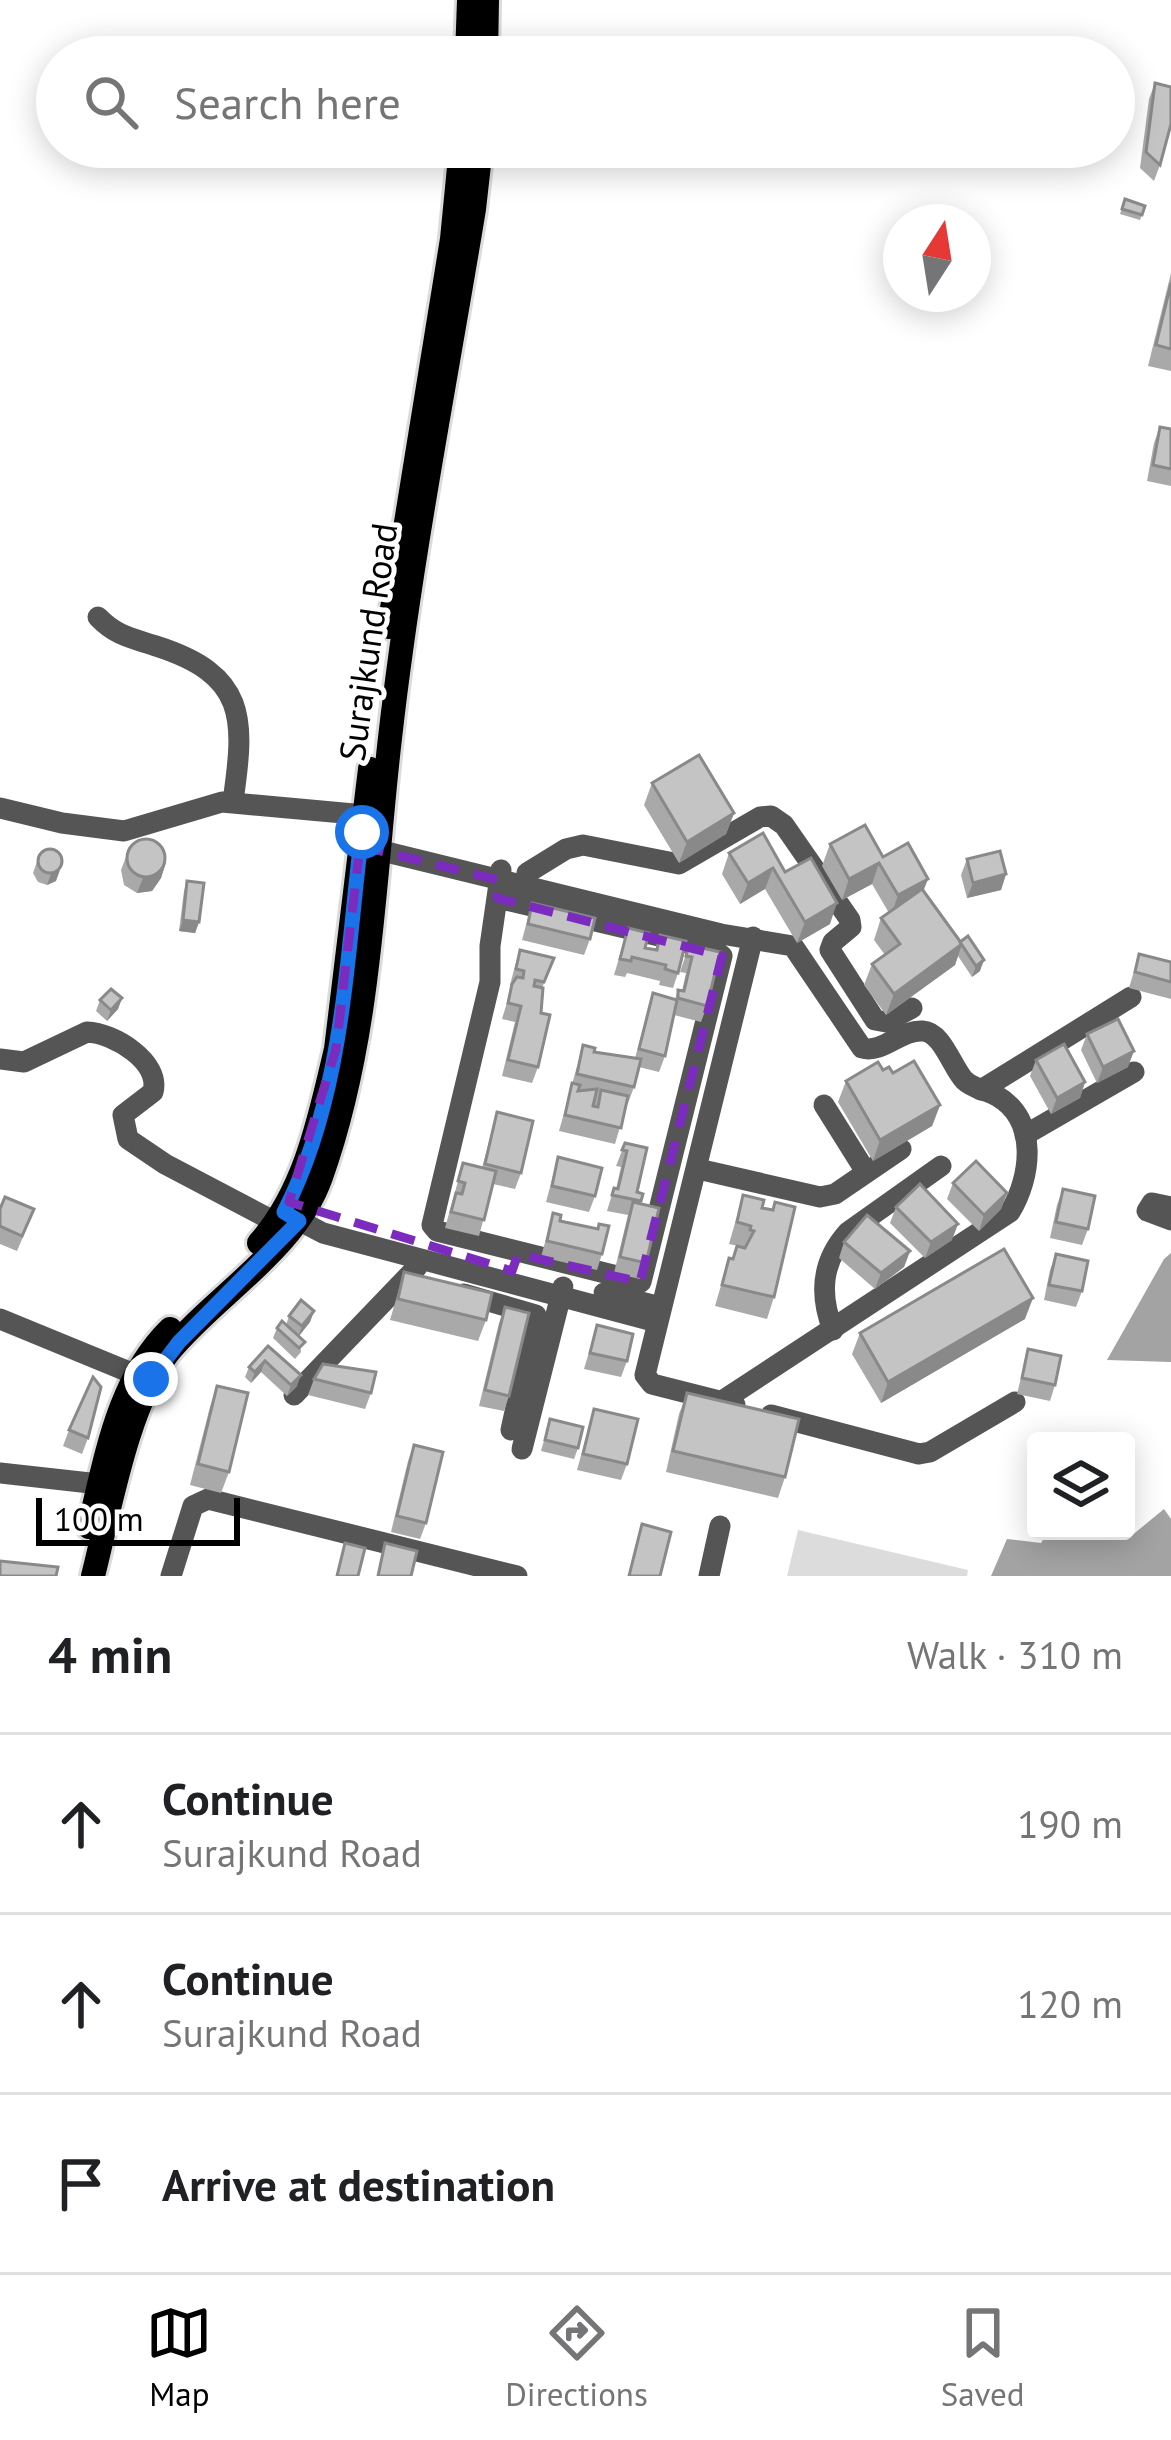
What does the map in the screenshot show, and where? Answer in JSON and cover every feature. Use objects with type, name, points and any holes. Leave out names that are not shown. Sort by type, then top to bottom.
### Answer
[{"type":"main road","points":[[468,36],[469,0]]},
{"type":"main road","points":[[486,36],[487,0]]},
{"type":"main road","name":"Surajkund Road","points":[[369,835],[397,572],[452,239],[459,168]]},
{"type":"main road","name":"Surajkund Road","points":[[93,1576],[151,1379],[291,1213],[318,1120],[335,1049],[479,168]]},
{"type":"main road","name":"Surajkund Road","points":[[77,1576],[99,1484],[134,1374],[158,1341],[291,1213]]},
{"type":"street","points":[[98,617],[121,636],[189,660],[230,692],[238,710],[240,735],[233,801]]},
{"type":"street","points":[[0,808],[124,831],[233,801],[369,835],[499,882],[714,949],[722,956],[642,1280],[429,1254]]},
{"type":"street","points":[[499,882],[584,845],[679,863],[760,817],[777,818],[850,920],[850,927],[830,950],[875,1020],[886,1022],[912,1008]]},
{"type":"street","points":[[527,873],[718,920],[748,936]]},
{"type":"street","points":[[499,882],[800,950],[862,1048],[870,1050],[918,1031],[928,1032],[966,1082],[1006,1103],[1025,1135],[1026,1170],[1010,1213],[722,1401]]},
{"type":"street","points":[[499,882],[490,982],[432,1225],[515,1262],[562,1290],[659,1315]]},
{"type":"street","points":[[748,936],[646,1381],[919,1454],[1016,1402]]},
{"type":"street","points":[[981,1090],[1132,997]]},
{"type":"street","points":[[0,1059],[24,1062],[87,1032],[111,1038],[149,1066],[155,1079],[153,1093],[123,1114],[128,1139],[165,1164],[291,1213],[429,1254],[525,1298],[536,1319],[516,1439],[562,1290]]},
{"type":"street","points":[[1025,1135],[1134,1072]]},
{"type":"street","points":[[824,1105],[866,1172]]},
{"type":"street","points":[[698,1169],[812,1198],[835,1194],[901,1149]]},
{"type":"street","points":[[833,1330],[822,1296],[838,1243],[941,1166]]},
{"type":"street","points":[[1171,1207],[1152,1203],[1148,1210],[1171,1220]]},
{"type":"street","points":[[294,1395],[424,1285],[429,1254]]},
{"type":"street","points":[[424,1285],[525,1298],[562,1290]]},
{"type":"street","points":[[0,1318],[134,1374]]},
{"type":"street","points":[[0,1473],[99,1484]]},
{"type":"street","points":[[171,1576],[193,1506],[208,1499],[517,1576]]},
{"type":"street","points":[[709,1576],[720,1526]]},
{"type":"highlighted area","points":[[360,846],[499,880],[497,898],[722,956],[640,1282],[518,1254],[512,1271],[289,1202],[336,1049]]},
{"type":"shaded area","points":[[1171,1253],[1171,1362],[1107,1360],[1164,1259]]},
{"type":"shaded area","points":[[1164,1509],[1171,1519],[1171,1576],[991,1576],[1007,1539],[1041,1543],[1135,1540],[1135,1533]]},
{"type":"shaded area","points":[[798,1530],[968,1570],[967,1576],[787,1576]]},
{"type":"building","points":[[1155,83],[1171,87],[1171,124],[1160,165],[1146,152]]},
{"type":"building","points":[[1125,199],[1145,206],[1142,215],[1122,209]]},
{"type":"building","points":[[1171,283],[1171,349],[1156,345]]},
{"type":"building","points":[[1160,427],[1171,429],[1171,469],[1153,465]]},
{"type":"building","points":[[699,755],[734,813],[687,842],[652,783]]},
{"type":"building","points":[[865,825],[883,857],[908,843],[928,879],[898,895],[879,863],[849,879],[830,844]]},
{"type":"building","points":[[763,833],[785,872],[811,858],[837,903],[805,922],[773,868],[748,883],[729,853]]},
{"type":"building","points":[[146,839],[160,844],[165,858],[160,872],[146,877],[132,872],[127,858],[132,844]]},
{"type":"building","points":[[50,849],[59,852],[59,870],[50,873],[41,870],[38,861],[41,852]]},
{"type":"building","points":[[1000,851],[1006,874],[973,883],[967,859]]},
{"type":"building","points":[[187,881],[204,883],[199,922],[183,920]]},
{"type":"building","points":[[922,889],[962,944],[894,994],[872,964],[900,944],[881,918]]},
{"type":"building","points":[[532,903],[595,918],[590,939],[528,924]]},
{"type":"building","points":[[628,928],[649,933],[645,948],[657,950],[660,935],[686,941],[678,973],[665,969],[666,965],[620,959]]},
{"type":"building","points":[[968,936],[984,960],[976,966],[960,942]]},
{"type":"building","points":[[689,945],[720,952],[707,1006],[678,998],[692,957],[686,956]]},
{"type":"building","points":[[520,950],[554,958],[544,982],[535,980],[534,986],[543,988],[541,1013],[550,1015],[538,1067],[508,1060],[521,1006],[508,1003],[512,984],[517,977],[523,978],[524,971],[516,969]]},
{"type":"building","points":[[1139,954],[1171,962],[1171,982],[1135,972]]},
{"type":"building","points":[[111,989],[122,998],[111,1010],[100,1000]]},
{"type":"building","points":[[653,993],[677,1000],[665,1056],[639,1049]]},
{"type":"building","points":[[1118,1019],[1134,1051],[1103,1067],[1087,1034]]},
{"type":"building","points":[[1064,1044],[1085,1082],[1057,1098],[1036,1060]]},
{"type":"building","points":[[583,1045],[595,1048],[594,1052],[641,1059],[634,1087],[577,1074]]},
{"type":"building","points":[[914,1061],[940,1105],[880,1140],[846,1081],[878,1062],[893,1073]]},
{"type":"building","points":[[572,1083],[580,1085],[578,1091],[597,1089],[593,1106],[598,1107],[601,1090],[628,1096],[621,1128],[565,1115]]},
{"type":"building","points":[[497,1112],[533,1121],[521,1173],[485,1164]]},
{"type":"building","points":[[625,1143],[647,1148],[637,1192],[643,1194],[641,1201],[612,1195],[618,1189]]},
{"type":"building","points":[[558,1157],[602,1168],[595,1196],[552,1186]]},
{"type":"building","points":[[976,1161],[1007,1193],[984,1215],[953,1183]]},
{"type":"building","points":[[463,1163],[496,1171],[484,1220],[451,1212],[456,1193],[462,1194],[465,1183],[458,1181]]},
{"type":"building","points":[[920,1184],[958,1224],[931,1242],[896,1207]]},
{"type":"building","points":[[1063,1189],[1095,1196],[1088,1229],[1056,1222]]},
{"type":"building","points":[[743,1195],[764,1200],[762,1208],[773,1210],[775,1202],[795,1207],[774,1297],[722,1285],[729,1258],[733,1259],[737,1246],[745,1248],[754,1231],[737,1222]]},
{"type":"building","points":[[5,1197],[34,1209],[22,1236],[0,1226]]},
{"type":"building","points":[[633,1202],[659,1208],[646,1263],[620,1257]]},
{"type":"building","points":[[553,1213],[561,1215],[560,1221],[598,1229],[599,1224],[609,1226],[602,1254],[547,1241]]},
{"type":"building","points":[[867,1215],[910,1251],[881,1273],[844,1242]]},
{"type":"building","points":[[1004,1249],[1033,1298],[888,1382],[860,1333]]},
{"type":"building","points":[[1056,1254],[1088,1261],[1082,1291],[1049,1285]]},
{"type":"building","points":[[404,1272],[492,1293],[486,1320],[398,1299]]},
{"type":"building","points":[[301,1300],[314,1311],[302,1326],[289,1316]]},
{"type":"building","points":[[505,1307],[529,1313],[509,1396],[485,1390]]},
{"type":"building","points":[[282,1321],[305,1342],[299,1348],[277,1328]]},
{"type":"building","points":[[597,1325],[633,1334],[627,1361],[590,1353]]},
{"type":"building","points":[[268,1346],[301,1375],[291,1385],[265,1361],[255,1372],[249,1367]]},
{"type":"building","points":[[1028,1349],[1061,1356],[1055,1385],[1022,1378]]},
{"type":"building","points":[[323,1364],[376,1372],[371,1393],[314,1379]]},
{"type":"building","points":[[93,1377],[101,1387],[88,1438],[69,1430]]},
{"type":"building","points":[[217,1386],[248,1393],[229,1472],[198,1464]]},
{"type":"building","points":[[687,1393],[799,1419],[785,1477],[673,1451]]},
{"type":"building","points":[[594,1409],[638,1419],[627,1464],[583,1454]]},
{"type":"building","points":[[550,1419],[583,1427],[578,1448],[545,1440]]},
{"type":"building","points":[[414,1445],[443,1452],[426,1523],[397,1516]]},
{"type":"building","points":[[642,1524],[671,1532],[660,1576],[629,1576]]},
{"type":"building","points":[[345,1543],[365,1548],[358,1576],[337,1576]]},
{"type":"building","points":[[385,1543],[417,1551],[411,1576],[378,1576]]},
{"type":"building","points":[[0,1561],[58,1567],[56,1576],[0,1576]]},
{"type":"route","points":[[151,1379],[168,1353],[299,1221],[284,1212],[318,1120],[335,1049],[362,832]]}]
